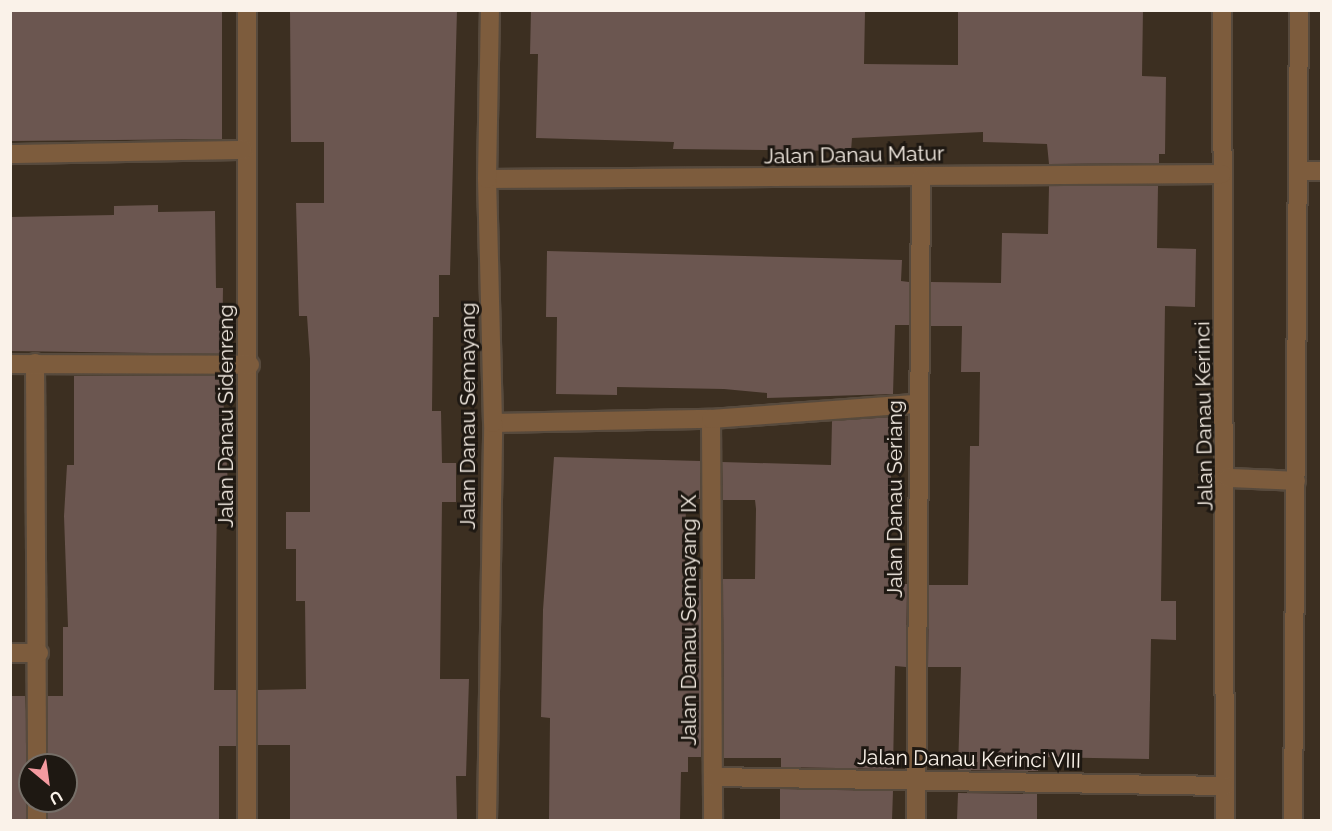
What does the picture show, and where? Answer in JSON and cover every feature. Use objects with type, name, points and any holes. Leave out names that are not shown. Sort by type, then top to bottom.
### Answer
[{"type":"street","name":"Jalan Danau Sidenreng","points":[[247,10],[243,150],[250,365],[247,820]]},
{"type":"street","name":"Jalan Danau Semayang","points":[[487,820],[493,423],[487,179],[490,10]]},
{"type":"street","name":"Jalan Danau Kerinci","points":[[1222,10],[1222,174],[1228,478],[1225,820]]},
{"type":"street","points":[[1293,820],[1300,171],[1299,10]]},
{"type":"street","points":[[10,154],[243,150]]},
{"type":"street","points":[[1300,171],[1322,171]]},
{"type":"street","name":"Jalan Danau Matur","points":[[487,179],[1222,174]]},
{"type":"street","name":"Jalan Danau Seriang","points":[[916,820],[916,404],[921,177]]},
{"type":"street","points":[[35,363],[38,753]]},
{"type":"street","points":[[10,364],[250,365]]},
{"type":"street","points":[[493,423],[711,419],[916,404]]},
{"type":"street","name":"Jalan Danau Semayang IX","points":[[711,419],[713,820]]},
{"type":"street","points":[[1228,478],[1296,481]]},
{"type":"street","points":[[10,653],[39,653]]},
{"type":"street","name":"Jalan Danau Kerinci VIII","points":[[713,777],[1225,786]]},
{"type":"building","points":[[10,10],[222,10],[222,139],[10,141]]},
{"type":"building","points":[[290,10],[457,10],[450,275],[439,275],[439,317],[433,317],[432,411],[441,411],[442,463],[456,463],[456,502],[442,502],[440,679],[469,679],[466,776],[456,776],[457,820],[290,820],[290,745],[258,745],[258,690],[306,689],[305,601],[296,601],[296,549],[286,549],[286,512],[310,512],[310,359],[307,316],[299,316],[296,203],[324,203],[324,142],[291,142]]},
{"type":"building","points":[[531,10],[865,12],[864,64],[958,65],[958,10],[1143,10],[1142,76],[1166,77],[1165,154],[1159,154],[1159,163],[1049,164],[1047,144],[983,142],[983,132],[852,138],[851,151],[673,149],[674,142],[536,138],[538,54],[530,54]]},
{"type":"building","points":[[1049,186],[1158,186],[1157,248],[1196,249],[1195,307],[1165,306],[1161,601],[1176,601],[1176,640],[1151,639],[1149,759],[1038,757],[1038,771],[958,770],[961,667],[928,667],[929,585],[968,585],[970,446],[979,446],[980,372],[961,372],[962,326],[931,326],[931,282],[1001,283],[1002,233],[1048,234]]},
{"type":"building","points":[[158,205],[158,212],[215,211],[216,288],[223,288],[222,354],[10,351],[10,217],[114,215],[114,206]]},
{"type":"building","points":[[547,251],[902,260],[901,281],[909,282],[909,325],[895,325],[893,394],[767,398],[767,393],[724,389],[617,387],[617,395],[556,394],[557,317],[546,317]]},
{"type":"building","points":[[74,376],[222,376],[229,504],[217,504],[214,690],[236,690],[236,746],[219,746],[219,820],[48,820],[48,813],[78,813],[78,753],[48,753],[48,696],[63,696],[63,627],[68,627],[64,516],[67,465],[74,465]]},
{"type":"building","points":[[892,417],[889,584],[907,584],[906,667],[895,666],[893,769],[781,767],[781,758],[724,758],[723,579],[755,579],[756,509],[755,500],[723,500],[722,462],[831,465],[832,421]]},
{"type":"building","points":[[554,457],[700,461],[700,499],[686,499],[685,578],[701,579],[701,757],[688,757],[688,772],[681,772],[680,819],[549,820],[550,718],[541,717],[543,610]]},
{"type":"building","points":[[10,696],[25,696],[29,753],[18,753],[18,813],[27,813],[26,820],[10,820]]},
{"type":"building","points":[[780,789],[893,791],[892,820],[780,820]]},
{"type":"building","points":[[958,793],[1037,794],[1037,820],[957,820]]}]
